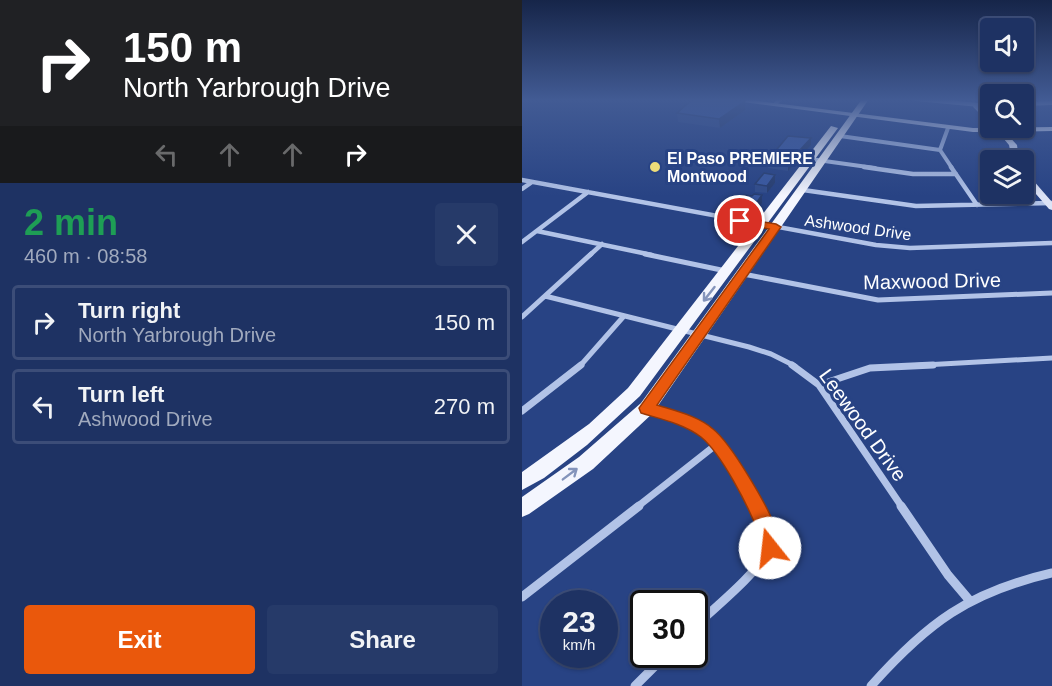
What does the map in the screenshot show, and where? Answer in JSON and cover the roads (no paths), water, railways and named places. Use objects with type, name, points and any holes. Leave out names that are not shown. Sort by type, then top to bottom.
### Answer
[{"type":"main road","points":[[522,508],[586,462],[647,408],[743,274],[769,226],[838,131]]},
{"type":"main road","points":[[522,482],[573,447],[615,412],[634,392],[727,271],[803,190],[817,160],[842,131]]},
{"type":"main road","points":[[1034,186],[1051,204]]},
{"type":"street","points":[[940,150],[947,131]]},
{"type":"street","points":[[840,136],[940,150],[976,205]]},
{"type":"street","points":[[817,160],[913,174],[956,174]]},
{"type":"street","name":"Ashwood Drive","points":[[522,180],[902,248],[1052,243]]},
{"type":"street","points":[[522,189],[532,182]]},
{"type":"street","points":[[803,190],[902,205],[1051,204]]},
{"type":"street","points":[[522,242],[588,192]]},
{"type":"street","points":[[537,231],[727,271]]},
{"type":"street","points":[[522,317],[602,244]]},
{"type":"street","name":"Maxwood Drive","points":[[743,274],[822,291],[879,300],[1052,293]]},
{"type":"street","name":"Leewood Drive","points":[[545,296],[700,334],[777,356],[792,363],[819,385],[948,575],[970,601]]},
{"type":"street","points":[[522,411],[576,370],[624,316]]},
{"type":"street","points":[[819,385],[870,368],[1052,358]]},
{"type":"street","points":[[647,408],[705,431],[737,472],[768,533],[770,548],[758,564],[708,613]]},
{"type":"street","points":[[522,597],[717,444]]},
{"type":"street","points":[[871,686],[936,625],[970,601],[1035,576],[1052,573]]},
{"type":"street","points":[[635,686],[653,668]]},
{"type":"place","name":"El Paso PREMIERE Montwood","points":[[655,167]]}]
